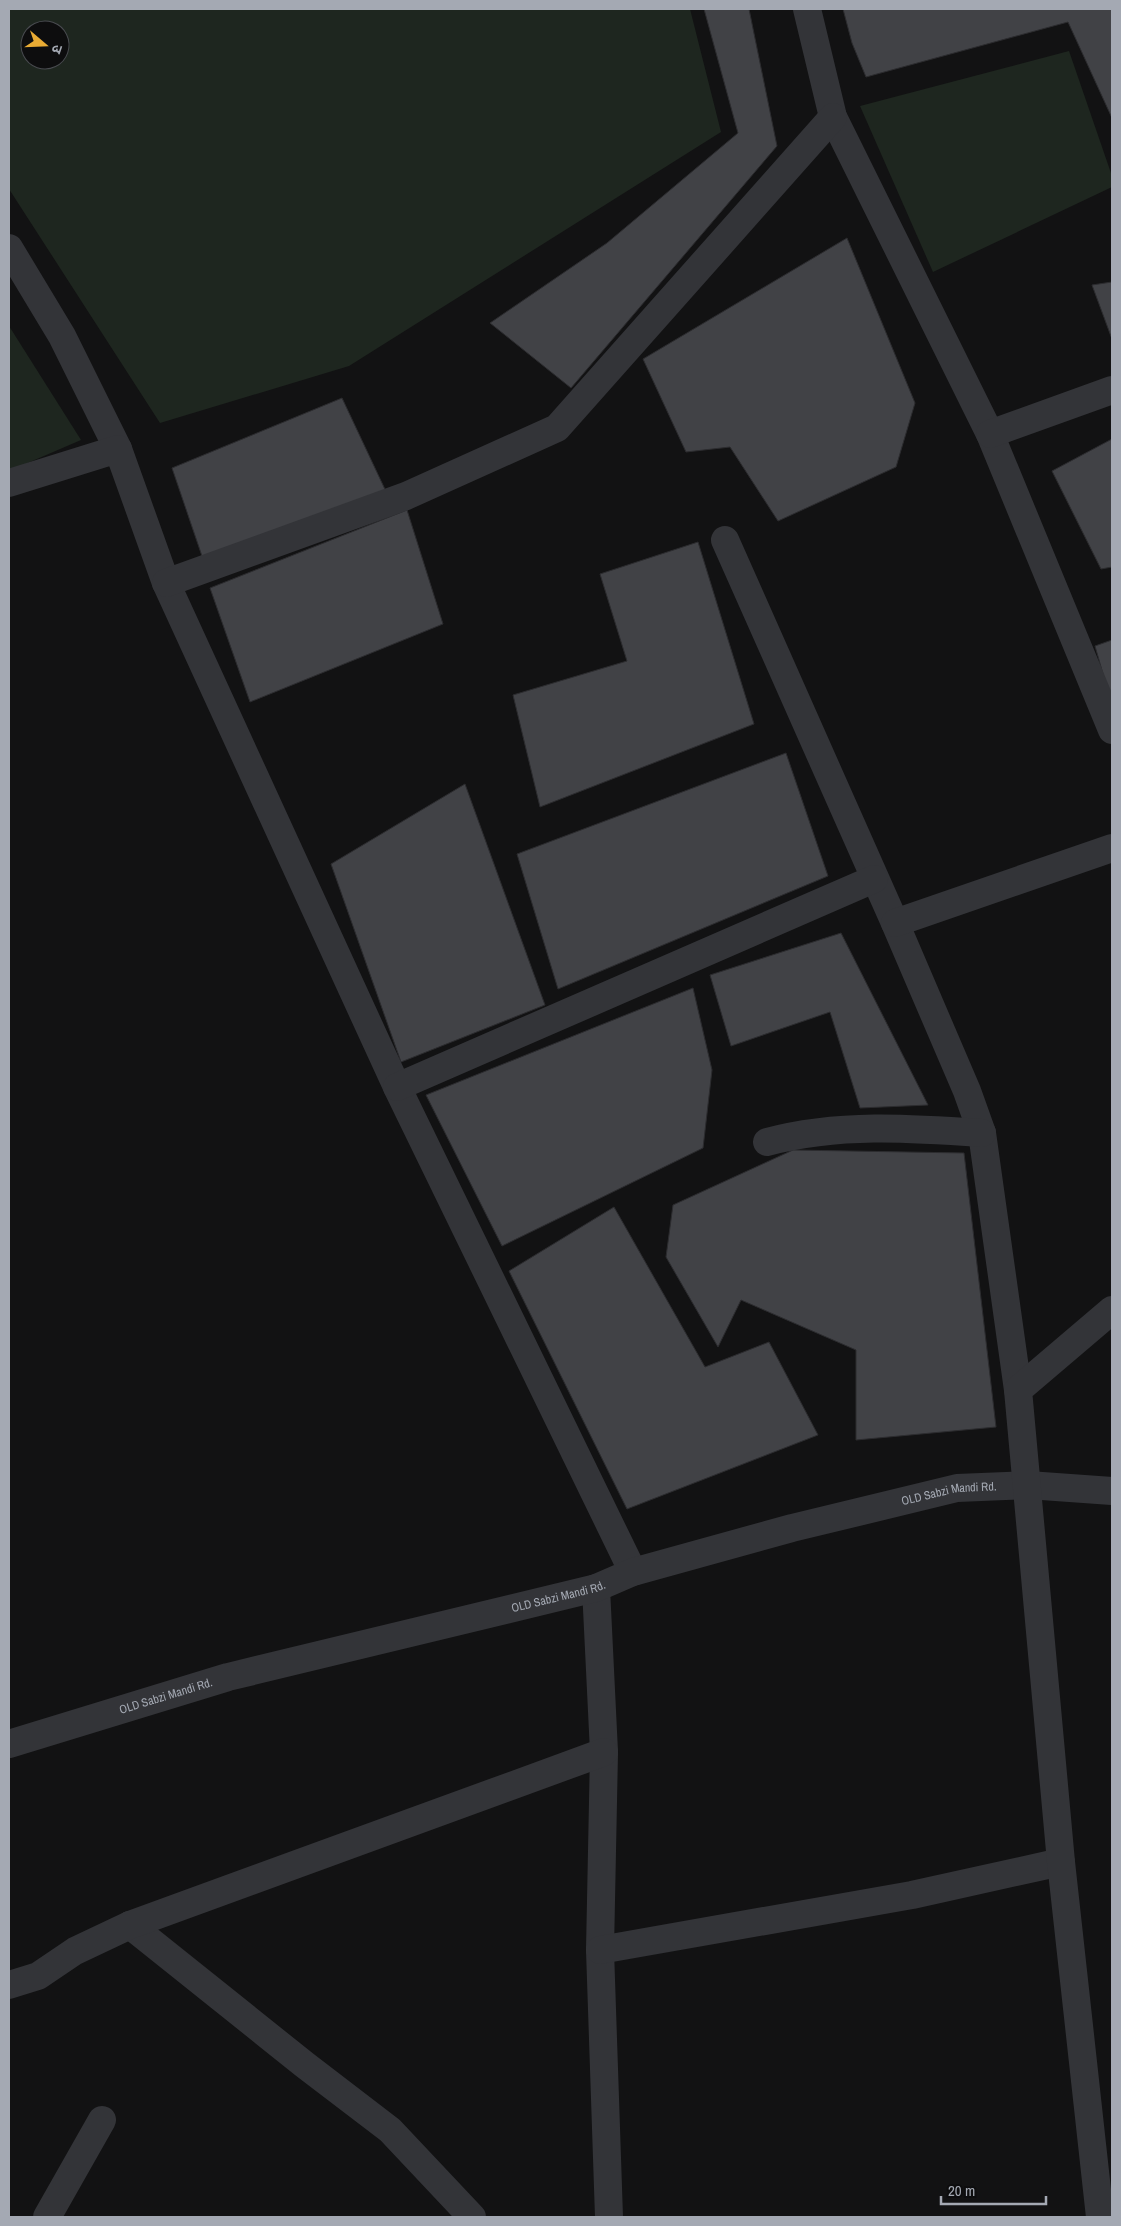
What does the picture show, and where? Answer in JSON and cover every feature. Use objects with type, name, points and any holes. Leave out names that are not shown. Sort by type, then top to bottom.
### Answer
[{"type":"street","points":[[807,9],[833,117],[990,434],[1112,730]]},
{"type":"street","points":[[166,584],[406,496],[557,428],[833,117]]},
{"type":"street","points":[[9,248],[62,336],[118,449],[166,584],[397,1087],[633,1572]]},
{"type":"street","points":[[990,434],[1112,390]]},
{"type":"street","points":[[9,483],[118,449]]},
{"type":"street","points":[[725,540],[874,880],[895,923],[967,1091],[982,1133],[1018,1390],[1061,1862],[1100,2217]]},
{"type":"street","points":[[895,923],[1112,848]]},
{"type":"street","points":[[397,1087],[874,880]]},
{"type":"street","points":[[767,1142],[803,1133],[868,1128],[982,1133]]},
{"type":"street","points":[[1018,1390],[1112,1310]]},
{"type":"street","name":"OLD Sabzi Mandi Rd.","points":[[9,1744],[228,1677],[596,1588],[633,1572],[792,1528],[958,1488],[1028,1485],[1112,1491]]},
{"type":"street","points":[[596,1588],[604,1752],[600,1950],[603,2212]]},
{"type":"street","points":[[9,1985],[38,1976],[75,1951],[130,1925],[604,1752]]},
{"type":"street","points":[[600,1950],[912,1895],[1061,1862]]},
{"type":"street","points":[[130,1925],[305,2066],[390,2130],[472,2217]]},
{"type":"street","points":[[47,2217],[102,2120]]},
{"type":"shaded area","points":[[9,9],[690,9],[721,132],[349,366],[160,423],[9,189]]},
{"type":"shaded area","points":[[1069,51],[1112,176],[1112,187],[933,272],[860,106]]},
{"type":"shaded area","points":[[9,326],[81,440],[9,471]]},
{"type":"building","points":[[704,9],[749,9],[777,146],[571,388],[490,323],[607,243],[738,133]]},
{"type":"building","points":[[843,9],[1112,9],[1112,118],[1068,22],[866,77],[852,43]]},
{"type":"building","points":[[847,238],[915,403],[896,467],[778,521],[730,447],[686,452],[643,359]]},
{"type":"building","points":[[1112,282],[1112,339],[1092,285]]},
{"type":"building","points":[[342,398],[390,500],[204,562],[172,468]]},
{"type":"building","points":[[1112,439],[1112,567],[1101,569],[1052,471]]},
{"type":"building","points":[[407,510],[443,624],[250,702],[210,588]]},
{"type":"building","points":[[698,542],[754,724],[540,807],[513,695],[627,661],[600,574]]},
{"type":"building","points":[[1112,640],[1112,705],[1095,646]]},
{"type":"building","points":[[786,753],[828,876],[558,989],[517,854]]},
{"type":"building","points":[[465,784],[545,1005],[401,1062],[331,864]]},
{"type":"building","points":[[841,933],[928,1105],[860,1108],[830,1012],[731,1046],[710,975]]},
{"type":"building","points":[[693,988],[712,1070],[703,1148],[502,1246],[426,1095]]},
{"type":"building","points":[[793,1150],[964,1153],[996,1427],[856,1440],[856,1350],[741,1300],[718,1347],[666,1257],[673,1205]]},
{"type":"building","points":[[614,1207],[705,1367],[769,1342],[818,1435],[627,1509],[509,1271]]}]
